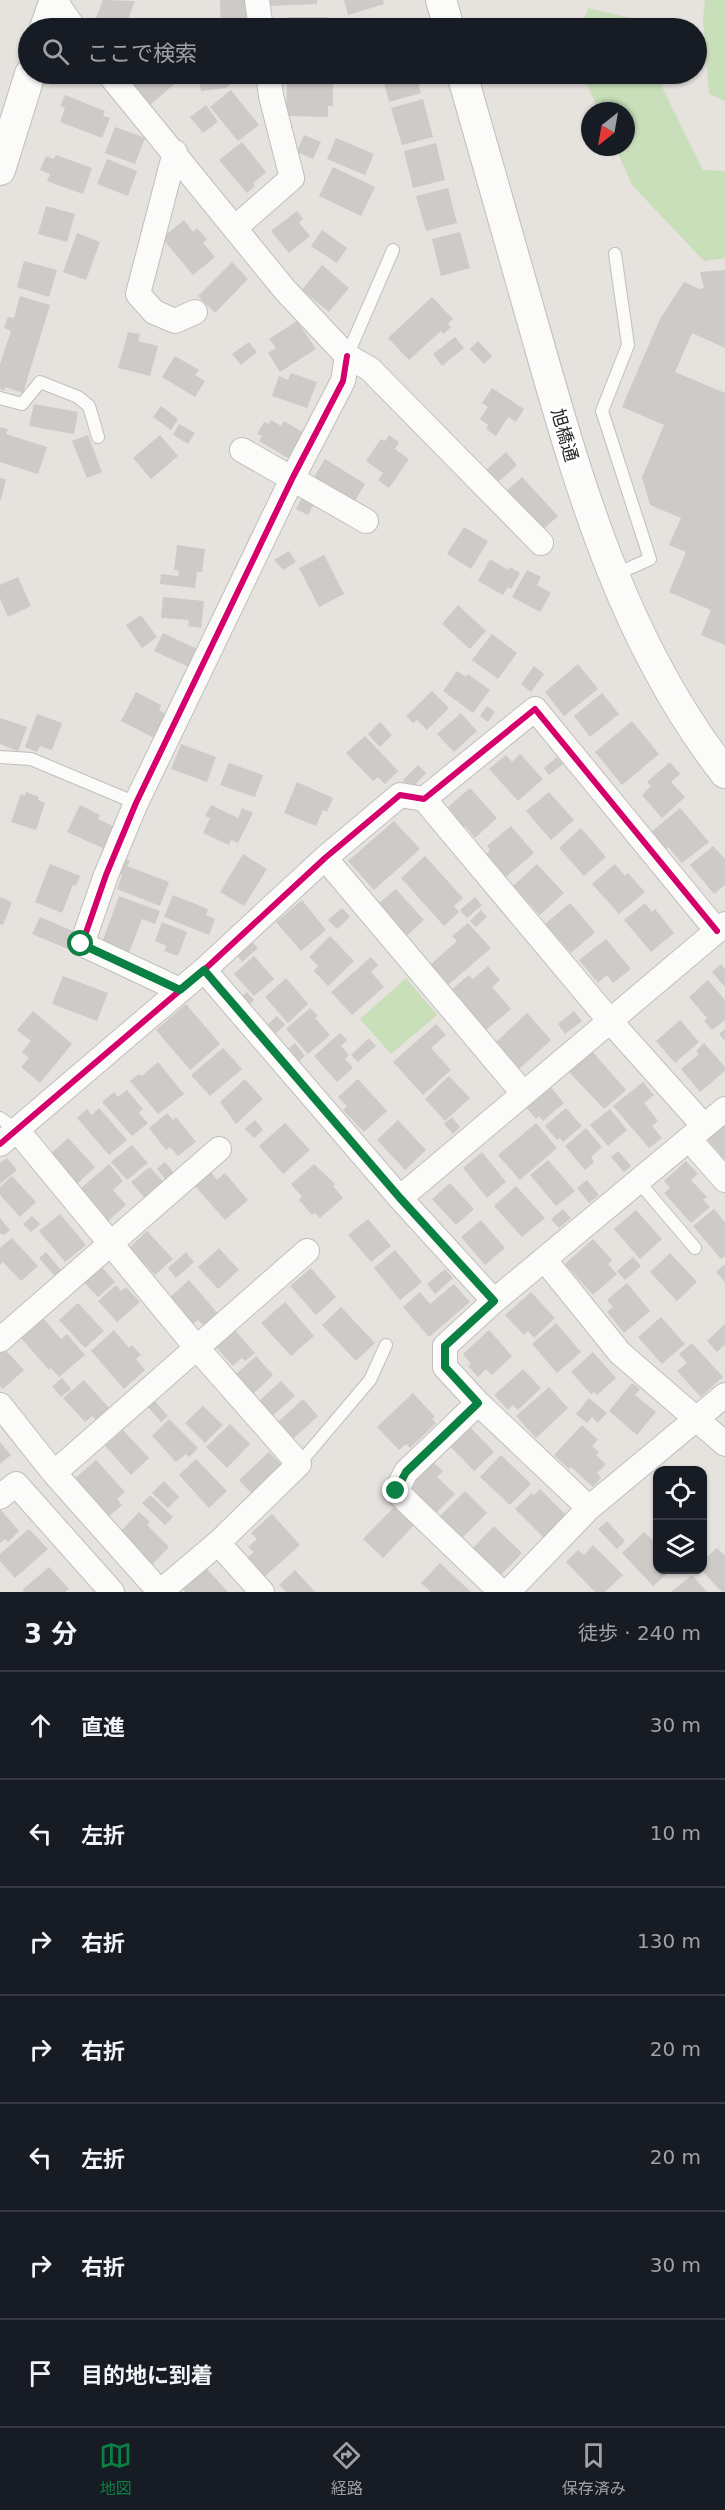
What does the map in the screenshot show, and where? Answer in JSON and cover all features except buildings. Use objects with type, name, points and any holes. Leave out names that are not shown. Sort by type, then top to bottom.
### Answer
[{"type":"street","points":[[49,18],[55,0]]},
{"type":"street","points":[[55,0],[67,18]]},
{"type":"street","points":[[257,0],[260,18]]},
{"type":"street","points":[[441,0],[446,18]]},
{"type":"street","points":[[0,170],[27,84]]},
{"type":"street","points":[[117,84],[285,290],[347,356],[370,369],[541,543]]},
{"type":"street","points":[[236,227],[292,178],[269,84]]},
{"type":"street","name":"旭橋通","points":[[465,84],[578,478],[613,576],[642,641],[703,745],[725,773]]},
{"type":"street","points":[[175,152],[138,294],[154,312],[175,321],[195,312]]},
{"type":"street","points":[[180,990],[81,944],[136,803],[293,477],[343,381],[347,356]]},
{"type":"street","points":[[242,450],[293,477],[366,521]]},
{"type":"street","points":[[400,1198],[721,928],[535,709],[424,799]]},
{"type":"street","points":[[0,1405],[54,1473],[160,1592],[218,1543],[299,1464],[196,1347],[112,1243],[6,1131],[204,970],[325,858],[400,795],[424,799],[610,1021],[696,1132],[725,1180]]},
{"type":"street","points":[[325,858],[524,1093]]},
{"type":"street","points":[[204,970],[400,1198],[494,1301]]},
{"type":"street","points":[[589,1508],[478,1403],[445,1367],[445,1346],[494,1301],[725,1108]]},
{"type":"street","points":[[0,1340],[219,1149]]},
{"type":"street","points":[[54,1473],[307,1251]]},
{"type":"street","points":[[544,1259],[620,1353],[725,1443]]},
{"type":"street","points":[[508,1592],[589,1508],[725,1395]]},
{"type":"street","points":[[478,1403],[406,1472],[396,1491],[501,1592]]},
{"type":"street","points":[[0,1497],[16,1484],[112,1592]]},
{"type":"street","points":[[218,1543],[262,1592]]},
{"type":"lane","points":[[347,356],[393,250]]},
{"type":"lane","points":[[613,576],[651,559],[602,411],[628,345],[615,254]]},
{"type":"lane","points":[[0,398],[22,404],[40,382],[78,397],[88,406],[98,437]]},
{"type":"lane","points":[[0,757],[31,759],[136,803]]},
{"type":"lane","points":[[638,1181],[695,1248]]},
{"type":"lane","points":[[299,1464],[370,1380],[386,1345]]},
{"type":"green space","points":[[705,0],[725,0],[725,101],[709,94],[707,18],[703,18]]},
{"type":"green space","points":[[588,8],[631,18],[584,18]]},
{"type":"green space","points":[[587,84],[662,84],[703,170],[725,171],[725,258],[704,261],[632,185],[619,156],[635,156],[635,102],[595,102]]},
{"type":"green space","points":[[406,978],[437,1015],[391,1054],[360,1019]]},
{"type":"cycle path","points":[[180,990],[82,944],[106,875],[136,803],[293,477],[343,381],[347,356]]},
{"type":"cycle path","points":[[0,1144],[204,970],[325,858],[400,795],[424,799],[535,709],[717,931]]},
{"type":"route","points":[[81,944],[180,990],[204,970],[400,1198],[494,1301],[445,1346],[445,1367],[478,1403],[406,1472],[396,1491]]}]
